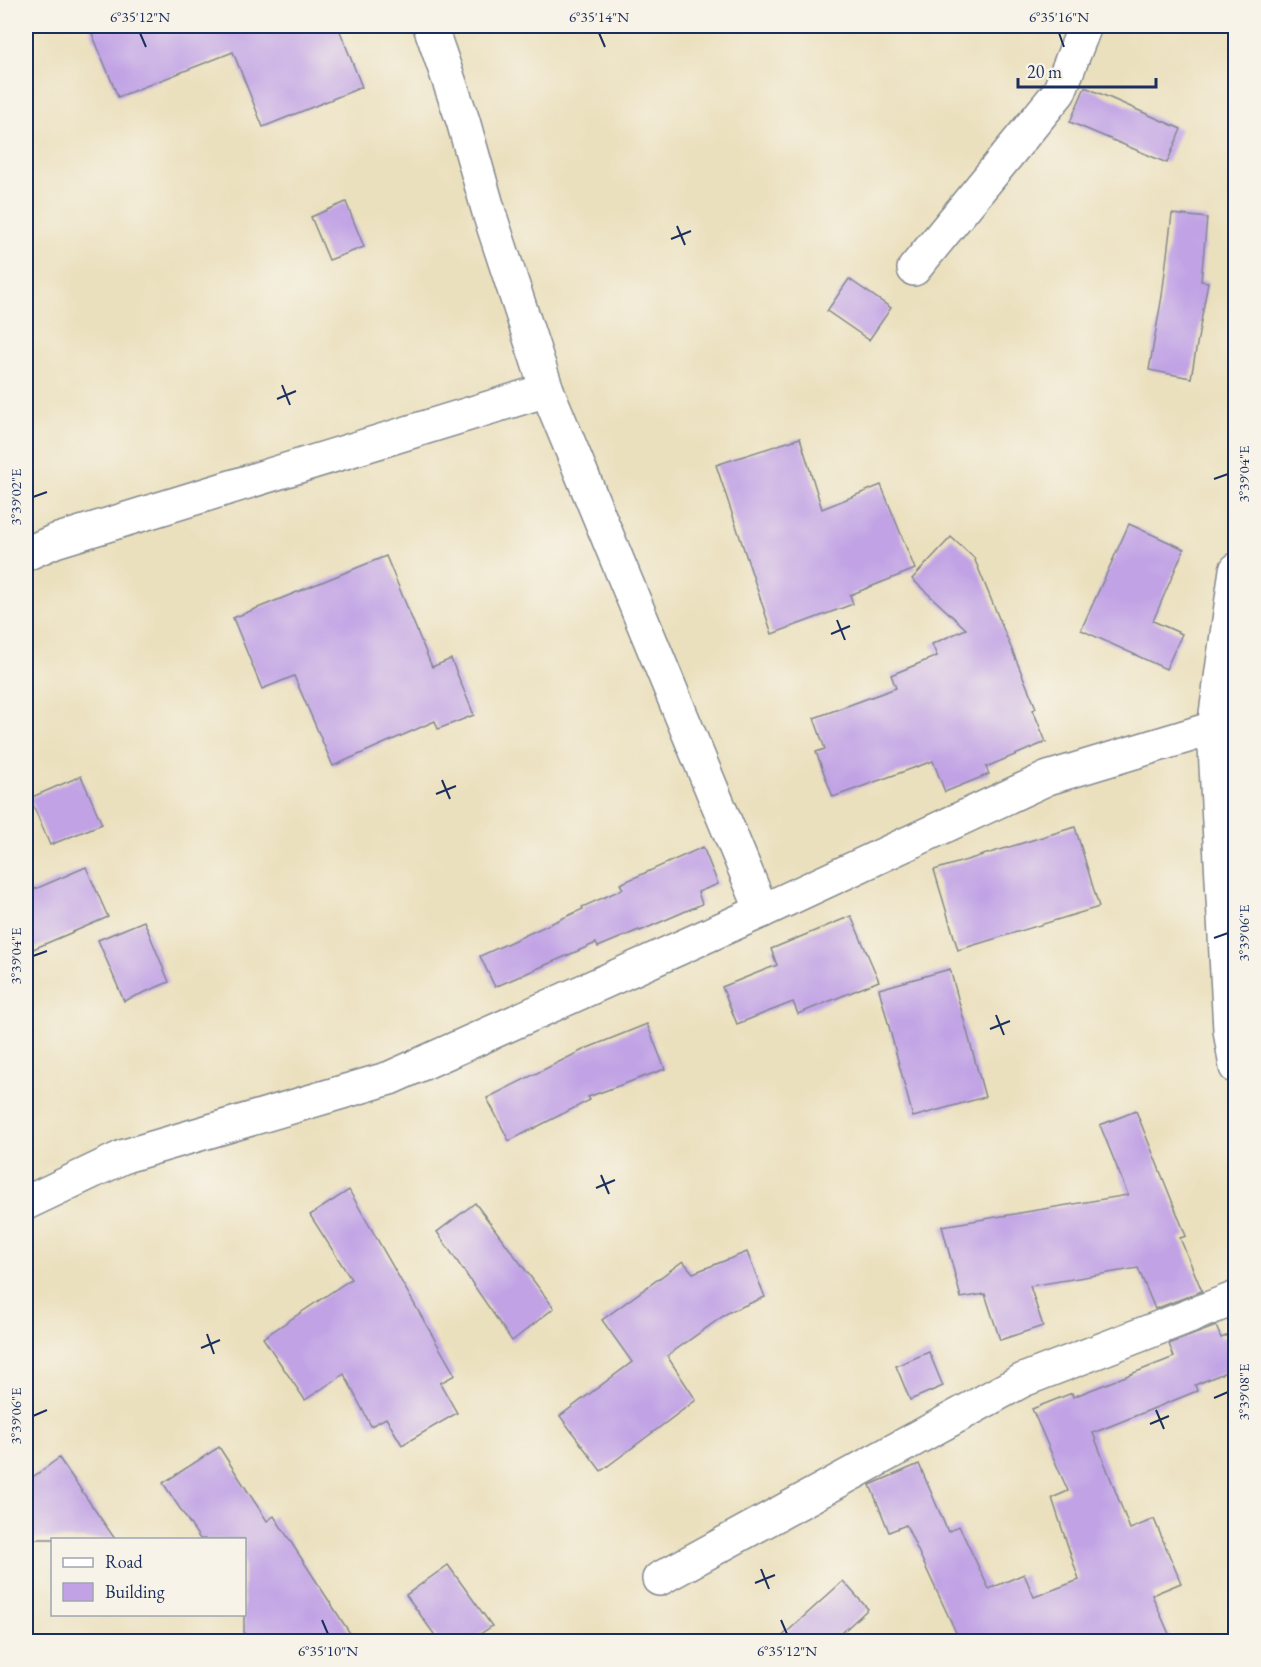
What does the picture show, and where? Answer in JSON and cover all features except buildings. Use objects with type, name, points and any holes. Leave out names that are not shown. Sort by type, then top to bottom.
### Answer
[{"type":"street","points":[[430,26],[463,121],[490,216],[547,390],[762,911]]},
{"type":"street","points":[[914,269],[1059,92],[1085,26]]},
{"type":"street","points":[[26,554],[55,541],[547,390]]},
{"type":"street","points":[[1236,570],[1214,728],[1230,1030],[1236,1067]]},
{"type":"street","points":[[26,1203],[125,1156],[390,1078],[762,911],[1048,778],[1214,728]]},
{"type":"street","points":[[659,1580],[1023,1380],[1236,1298]]}]
